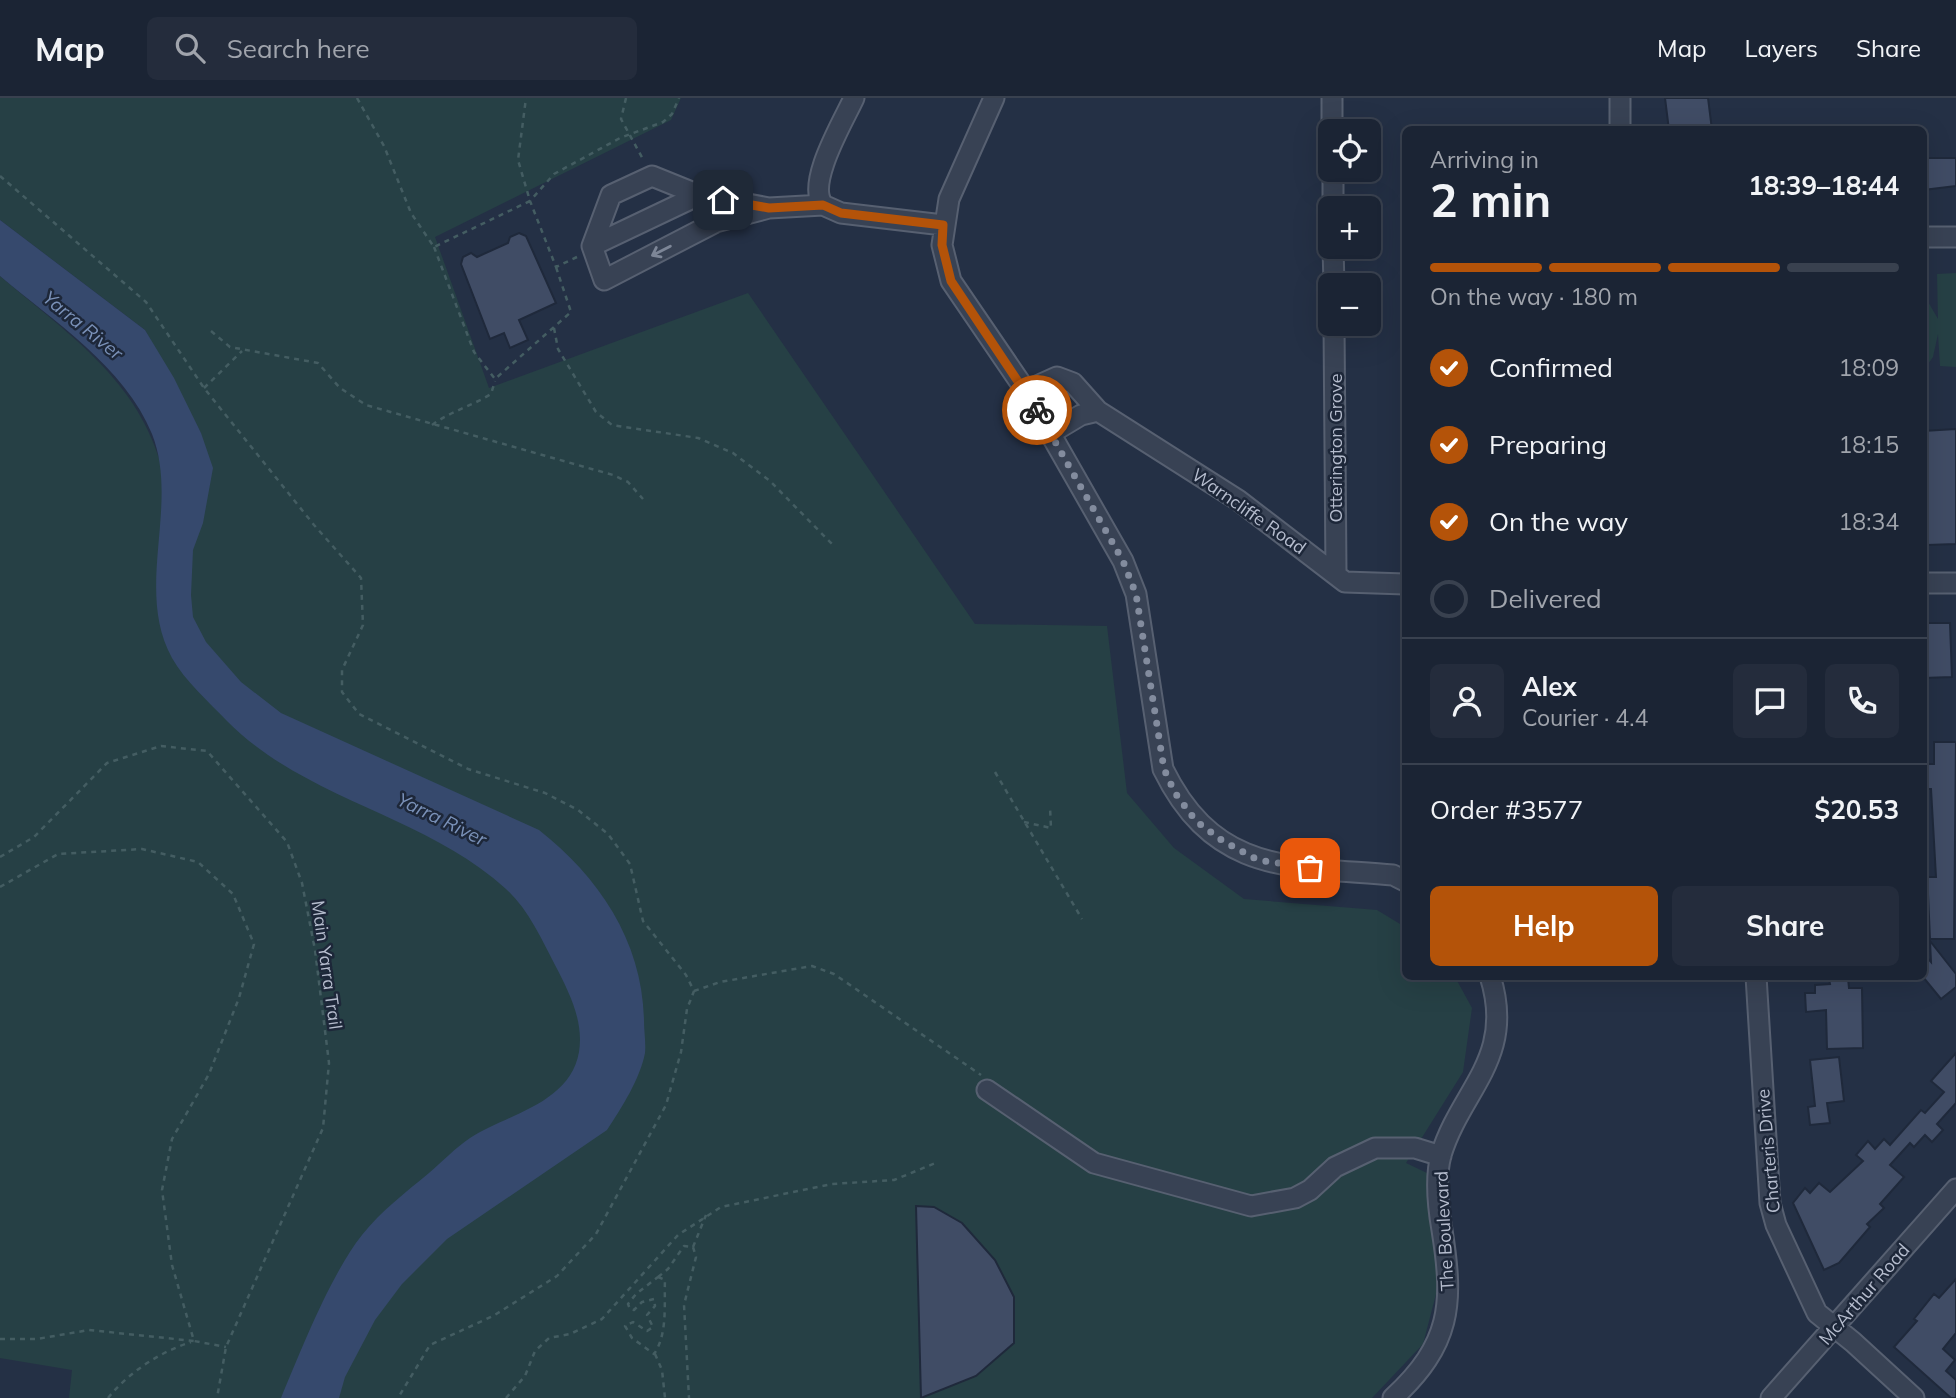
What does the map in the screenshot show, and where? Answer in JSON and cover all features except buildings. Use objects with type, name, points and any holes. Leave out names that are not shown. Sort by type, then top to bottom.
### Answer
[{"type":"street","points":[[854,98],[817,180],[817,198],[823,205],[841,213],[943,225]]},
{"type":"street","points":[[994,98],[949,199],[942,245],[951,281],[1026,391],[1123,561],[1136,594],[1164,769],[1175,793],[1196,821],[1223,841],[1258,860],[1393,876],[1402,880]]},
{"type":"street","points":[[1332,98],[1332,119]]},
{"type":"street","points":[[1620,98],[1620,126]]},
{"type":"street","points":[[769,208],[699,195],[652,176],[611,195],[589,250],[604,280],[716,222],[769,208],[823,205]]},
{"type":"street","points":[[589,250],[699,195]]},
{"type":"street","points":[[1927,237],[1956,237]]},
{"type":"street","name":"Otterington Grove","points":[[1334,336],[1336,573]]},
{"type":"street","name":"Warncliffe Road","points":[[1026,391],[1057,377],[1073,383],[1098,411],[1238,500],[1345,582],[1361,585],[1402,584]]},
{"type":"street","points":[[1051,433],[1081,415],[1098,411]]},
{"type":"street","points":[[1927,583],[1956,583]]},
{"type":"street","name":"The Boulevard","points":[[1393,1398],[1433,1354],[1446,1317],[1449,1273],[1438,1186],[1441,1156],[1456,1122],[1487,1069],[1495,1036],[1496,994],[1491,980]]},
{"type":"street","name":"Charteris Drive","points":[[1756,980],[1770,1203],[1776,1224],[1811,1303],[1820,1317],[1835,1327],[1914,1398]]},
{"type":"street","points":[[986,1090],[1094,1163],[1251,1206],[1295,1198],[1310,1190],[1335,1167],[1375,1149],[1415,1148],[1441,1156]]},
{"type":"street","name":"McArthur Road","points":[[1771,1398],[1956,1189]]},
{"type":"path","points":[[357,98],[384,146],[411,213],[434,247],[474,352],[495,379]]},
{"type":"path","points":[[432,425],[450,412],[474,404],[491,394],[495,379],[571,312],[530,201],[518,160],[526,98]]},
{"type":"path","points":[[626,98],[621,119],[652,176]]},
{"type":"path","points":[[434,247],[530,201],[554,174],[630,135],[663,122],[672,114],[679,98]]},
{"type":"path","points":[[0,177],[146,302],[204,387],[314,525],[361,578],[363,625],[342,670],[342,692],[359,714],[468,769],[545,793],[578,810],[608,834],[630,864],[643,921],[686,975],[694,991],[687,1009],[681,1052],[666,1105],[596,1234],[557,1276],[493,1316],[430,1345],[398,1398]]},
{"type":"path","points":[[556,267],[589,250]]},
{"type":"path","points":[[554,328],[558,349],[596,412],[612,425],[698,438],[733,453],[770,481],[832,544]]},
{"type":"path","points":[[211,331],[230,347],[318,363],[340,388],[366,405],[613,475],[628,482],[643,499]]},
{"type":"path","points":[[204,387],[243,350]]},
{"type":"path","name":"Main Yarra Trail","points":[[0,857],[34,837],[107,763],[161,746],[207,751],[287,842],[302,883],[316,950],[329,1063],[323,1128],[226,1347],[217,1398]]},
{"type":"path","points":[[995,772],[1082,919]]},
{"type":"path","points":[[1024,822],[1051,828],[1050,807]]},
{"type":"path","points":[[0,887],[58,854],[142,849],[198,862],[233,894],[254,944],[239,998],[209,1074],[172,1139],[162,1189],[172,1265],[194,1340]]},
{"type":"path","points":[[694,991],[720,982],[812,966],[834,974],[980,1074],[986,1090]]},
{"type":"path","points":[[506,1398],[525,1376],[535,1350],[549,1338],[570,1334],[591,1324],[618,1304],[678,1235],[706,1215],[736,1203],[832,1184],[894,1180],[938,1162]]},
{"type":"path","points":[[689,1398],[684,1305],[696,1257],[693,1247],[706,1215]]},
{"type":"path","points":[[628,1304],[636,1294],[668,1269],[684,1246],[693,1247]]},
{"type":"path","points":[[654,1354],[661,1344],[665,1290],[665,1280],[658,1277]]},
{"type":"path","points":[[628,1304],[630,1309],[634,1310],[642,1302],[653,1299],[654,1306],[647,1315],[653,1327],[650,1330],[633,1322],[625,1326],[632,1338],[654,1354],[662,1370],[665,1398]]},
{"type":"path","points":[[618,1304],[628,1304]]},
{"type":"path","points":[[0,1339],[37,1339],[89,1330],[194,1340],[226,1347]]},
{"type":"path","points":[[108,1398],[115,1389],[168,1349],[194,1340]]},
{"type":"green space","points":[[0,98],[681,98],[671,120],[435,237],[489,388],[748,293],[975,624],[1107,626],[1127,793],[1174,848],[1244,899],[1377,910],[1402,925],[1402,980],[1457,980],[1472,1008],[1463,1072],[1406,1163],[1427,1173],[1441,1275],[1423,1344],[1372,1398],[69,1398],[72,1370],[0,1358],[0,276],[72,337],[115,380],[148,431],[160,461],[201,433],[145,330],[0,220]]},
{"type":"green space","points":[[1956,273],[1956,367],[1940,366],[1938,334],[1933,357],[1927,365],[1927,300],[1938,319],[1937,274]]},
{"type":"water","name":"Yarra River","points":[[0,220],[145,330],[174,378],[201,433],[213,468],[203,523],[193,550],[191,595],[193,617],[206,642],[241,682],[281,713],[539,830],[561,848],[598,890],[614,914],[636,964],[642,992],[645,1053],[634,1083],[607,1130],[447,1239],[402,1284],[375,1320],[345,1377],[339,1398],[281,1398],[317,1313],[350,1251],[385,1210],[459,1146],[535,1105],[563,1084],[573,1070],[579,1052],[579,1029],[574,1007],[540,935],[528,915],[506,889],[474,864],[439,843],[328,789],[258,748],[227,721],[177,667],[161,631],[157,604],[156,576],[162,489],[152,434],[140,410],[106,366],[0,276]]},
{"type":"way so far","points":[[1037,410],[1123,561],[1136,594],[1164,769],[1175,793],[1196,821],[1223,841],[1258,860],[1310,868]]},
{"type":"route","points":[[723,200],[769,208],[823,205],[841,213],[943,225],[942,245],[951,281],[1037,410]]}]
